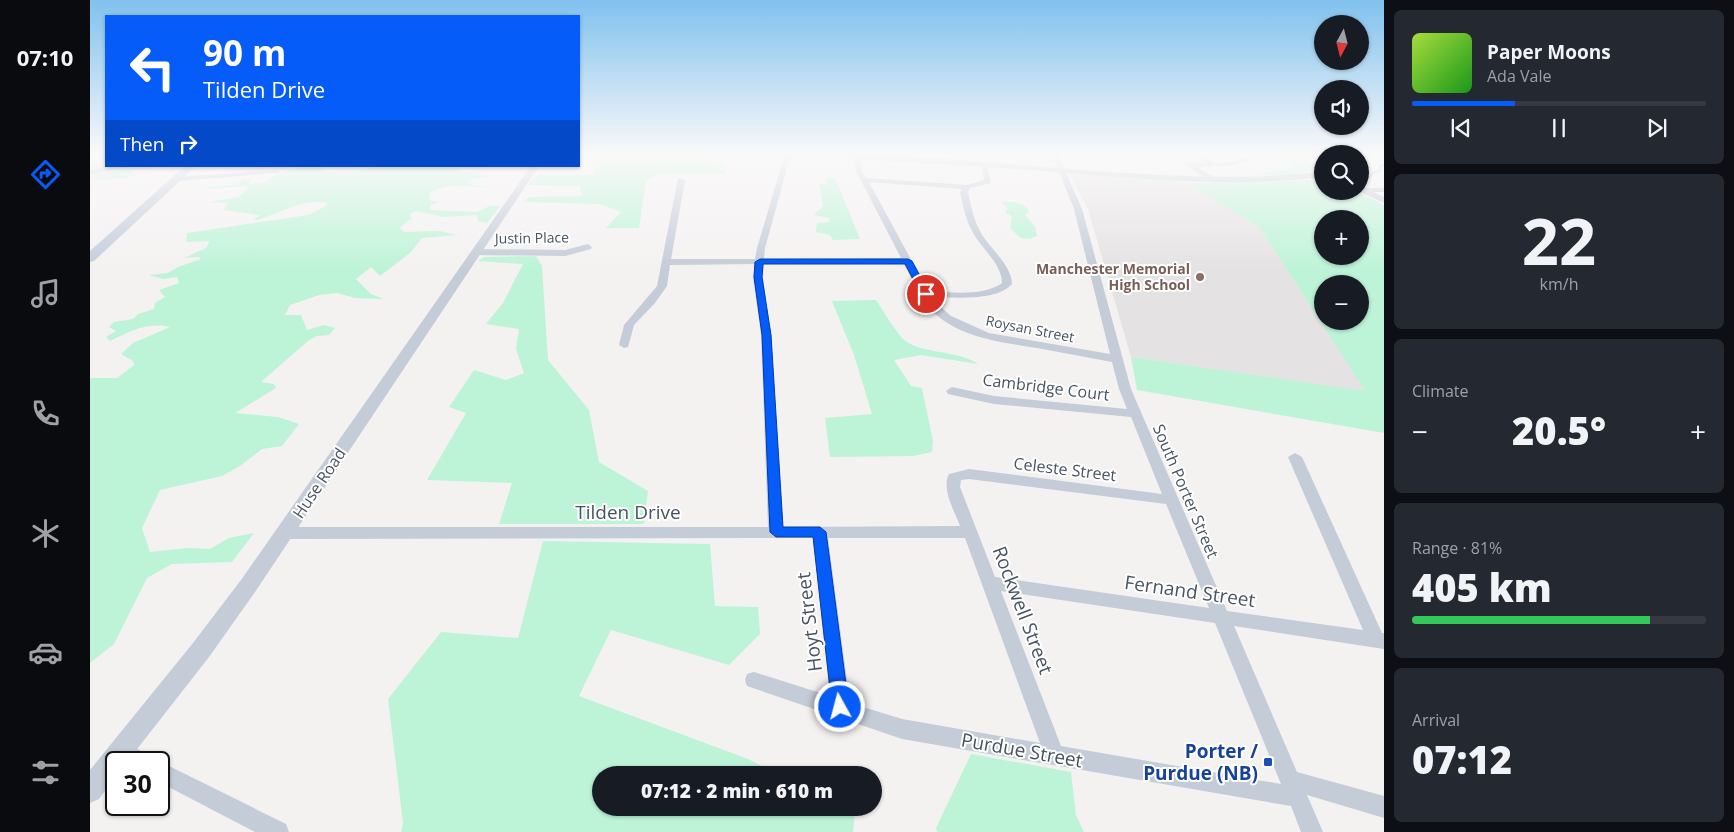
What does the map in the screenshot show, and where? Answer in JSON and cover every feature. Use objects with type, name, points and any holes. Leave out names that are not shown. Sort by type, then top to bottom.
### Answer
[{"type":"main road","points":[[90,258],[162,193]]},
{"type":"street","name":"Huse Road","points":[[123,751],[201,650],[285,533],[516,193]]},
{"type":"street","points":[[624,344],[627,326],[660,290],[679,193]]},
{"type":"street","points":[[776,532],[766,335],[758,277],[764,236],[777,193]]},
{"type":"street","name":"Roysan Street","points":[[871,193],[926,294],[937,310],[949,320],[987,336],[1117,359]]},
{"type":"street","points":[[926,294],[990,292],[1007,284],[1007,275],[983,243],[972,222],[964,193]]},
{"type":"street","name":"South Porter Street","points":[[1071,193],[1078,209],[1125,390],[1312,832]]},
{"type":"street","points":[[1369,193],[1384,200]]},
{"type":"street","name":"Justin Place","points":[[475,252],[565,253],[588,247]]},
{"type":"street","points":[[666,262],[908,261]]},
{"type":"street","name":"Cambridge Court","points":[[952,391],[994,400],[1135,414]]},
{"type":"street","points":[[1295,457],[1380,640]]},
{"type":"street","name":"Celeste Street","points":[[954,477],[969,474],[1172,500]]},
{"type":"street","name":"Rockwell Street","points":[[954,477],[953,487],[1055,756]]},
{"type":"street","name":"Hoyt Street","points":[[820,532],[840,707]]},
{"type":"street","name":"Tilden Drive","points":[[285,533],[971,532]]},
{"type":"street","name":"Fernand Street","points":[[990,583],[1380,640]]},
{"type":"street","name":"Purdue Street","points":[[754,680],[902,729],[1055,756],[1293,788],[1384,807]]},
{"type":"street","name":"Huse Road","points":[[90,790],[105,772]]},
{"type":"street","points":[[170,777],[278,832]]},
{"type":"shaded area","name":"Manchester Memorial High School","points":[[1079,193],[1203,193],[1260,228],[1314,312],[1314,330],[1326,330],[1366,392],[1131,357],[1088,209]]},
{"type":"green space","points":[[244,193],[430,193],[429,200],[439,202],[431,205],[429,210],[478,212],[489,206],[500,206],[487,223],[478,221],[477,215],[444,217],[416,211],[409,214],[412,218],[399,228],[405,232],[440,231],[457,235],[422,238],[410,253],[380,276],[371,267],[356,279],[371,294],[384,299],[355,298],[337,293],[319,295],[290,305],[285,315],[301,315],[307,330],[324,325],[335,328],[329,335],[317,336],[308,341],[261,382],[274,384],[276,388],[235,413],[278,417],[299,424],[282,446],[262,449],[240,466],[222,476],[160,490],[142,528],[150,552],[188,548],[210,549],[229,538],[254,533],[232,562],[172,564],[147,578],[114,644],[90,663],[90,378],[117,378],[134,365],[133,361],[121,354],[133,343],[170,327],[146,327],[110,341],[106,337],[116,331],[109,327],[114,322],[133,319],[138,314],[154,309],[155,303],[165,297],[159,290],[179,283],[177,277],[163,279],[149,275],[168,273],[178,267],[201,259],[199,257],[184,258],[206,248],[210,241],[186,242],[187,233],[309,215],[326,206],[327,203],[300,204],[258,220],[253,220],[260,215],[224,210],[228,203],[209,202],[239,197]]},
{"type":"green space","points":[[581,193],[644,193],[639,228],[606,228],[621,212],[600,204],[523,202],[530,197],[582,196]]},
{"type":"green space","points":[[821,193],[841,193],[860,239],[833,240],[830,235],[816,232],[817,223],[830,222],[829,218],[814,215],[823,206]]},
{"type":"green space","points":[[1203,193],[1314,193],[1314,200],[1369,200],[1369,198],[1384,205],[1384,433],[1137,390],[1131,357],[1365,391],[1326,330],[1369,330],[1369,275],[1314,275],[1314,312],[1260,228]]},
{"type":"green space","points":[[1001,202],[1023,205],[1029,211],[1025,215],[1035,227],[1037,236],[1025,239],[1016,234],[1010,228],[1012,217],[1005,212],[1008,208]]},
{"type":"green space","points":[[536,256],[542,266],[548,360],[589,410],[599,462],[648,491],[644,524],[499,524],[512,483],[427,480],[466,413],[449,407],[474,370],[506,380],[524,373],[516,349],[519,329],[486,324],[503,303],[523,264],[478,261],[484,257]]},
{"type":"green space","points":[[876,300],[899,335],[910,344],[961,356],[978,364],[921,355],[894,360],[911,386],[922,388],[933,441],[932,452],[913,456],[830,457],[825,418],[872,414],[854,355],[832,301]]},
{"type":"green space","points":[[543,541],[710,544],[715,606],[758,607],[760,634],[729,665],[611,630],[579,696],[748,759],[762,766],[592,766],[592,816],[855,816],[853,832],[401,832],[403,823],[388,699],[441,632],[518,638]]},
{"type":"green space","points":[[971,754],[1071,772],[1076,815],[1084,832],[937,832],[936,828]]},
{"type":"place","name":"Manchester Memorial High School","points":[[1200,277]]},
{"type":"place","name":"Porter / Purdue (NB)","points":[[1268,762]]},
{"type":"route","points":[[840,707],[820,532],[776,532],[766,335],[758,277],[760,262],[908,261],[926,294]]}]
